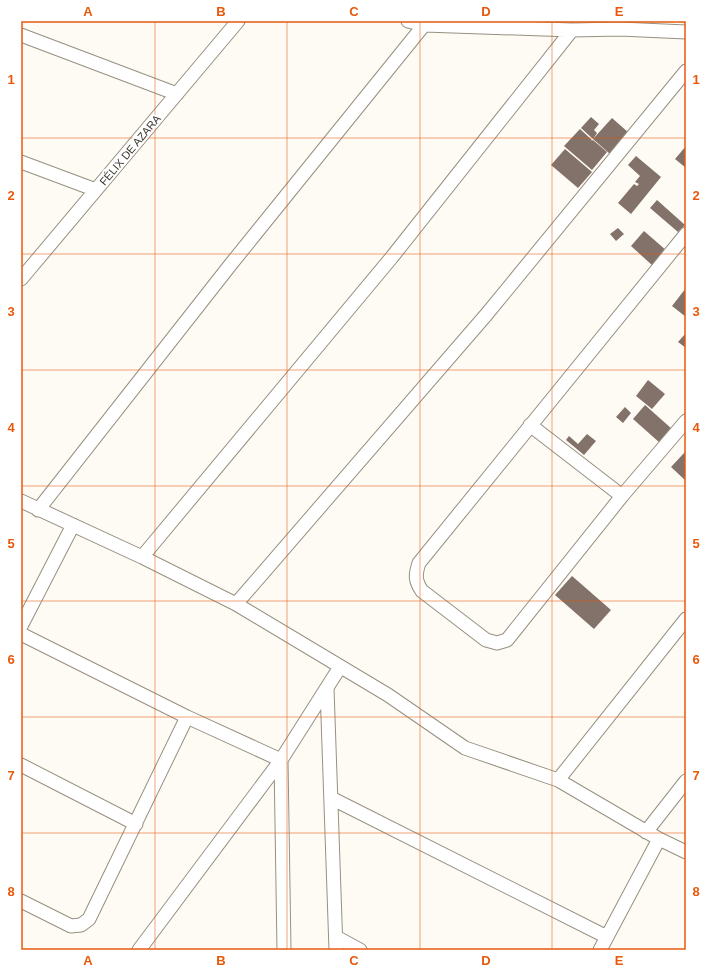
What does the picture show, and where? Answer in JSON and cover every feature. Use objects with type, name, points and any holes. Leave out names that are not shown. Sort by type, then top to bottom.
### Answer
[{"type":"street","name":"FÉLIX DE AZARA","points":[[21,279],[238,21]]},
{"type":"street","points":[[408,21],[424,25],[572,30],[601,25],[686,32]]},
{"type":"street","points":[[38,510],[231,264],[424,25]]},
{"type":"street","points":[[142,557],[392,257],[572,30]]},
{"type":"street","points":[[21,36],[177,94]]},
{"type":"street","points":[[236,604],[486,315],[686,71]]},
{"type":"street","points":[[21,162],[96,190]]},
{"type":"street","points":[[686,234],[530,424],[419,563],[416,573],[416,581],[422,591],[486,640],[497,643],[507,640],[622,496],[686,421]]},
{"type":"street","points":[[530,424],[622,496]]},
{"type":"street","points":[[21,501],[142,557],[236,604],[388,695],[465,748],[533,770],[558,780],[646,832],[686,852]]},
{"type":"street","points":[[21,626],[73,525]]},
{"type":"street","points":[[558,780],[686,620]]},
{"type":"street","points":[[21,634],[188,717],[281,760]]},
{"type":"street","points":[[142,947],[281,760],[340,667]]},
{"type":"street","points":[[327,688],[336,944],[360,950]]},
{"type":"street","points":[[21,901],[71,926],[81,925],[89,919],[188,717]]},
{"type":"street","points":[[281,760],[284,950]]},
{"type":"street","points":[[21,766],[136,824]]},
{"type":"street","points":[[646,832],[686,781]]},
{"type":"street","points":[[331,798],[607,937]]},
{"type":"street","points":[[600,950],[659,839]]},
{"type":"building","points":[[591,117],[599,124],[594,130],[597,133],[593,139],[581,128]]},
{"type":"building","points":[[612,118],[629,133],[610,154],[593,139]]},
{"type":"building","points":[[580,129],[592,140],[591,141],[593,140],[607,152],[592,170],[564,146]]},
{"type":"building","points":[[686,146],[686,168],[675,159]]},
{"type":"building","points":[[565,149],[592,172],[578,188],[551,165]]},
{"type":"building","points":[[636,156],[661,177],[631,214],[618,203],[634,184],[637,186],[639,184],[635,182],[640,176],[628,165]]},
{"type":"building","points":[[657,200],[685,225],[678,232],[650,208]]},
{"type":"building","points":[[618,228],[624,234],[616,241],[610,234]]},
{"type":"building","points":[[644,231],[667,251],[653,266],[631,246]]},
{"type":"building","points":[[686,288],[686,317],[672,306]]},
{"type":"building","points":[[686,333],[686,348],[678,342]]},
{"type":"building","points":[[648,380],[665,394],[652,409],[636,396]]},
{"type":"building","points":[[645,405],[672,429],[660,443],[633,419]]},
{"type":"building","points":[[625,407],[631,413],[623,423],[616,417]]},
{"type":"building","points":[[587,434],[596,441],[584,455],[566,440],[569,436],[578,444]]},
{"type":"building","points":[[685,452],[686,453],[686,481],[671,467]]},
{"type":"building","points":[[572,576],[611,610],[594,629],[555,595]]}]
